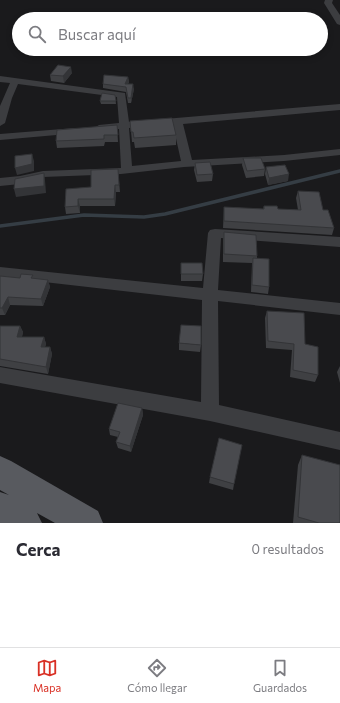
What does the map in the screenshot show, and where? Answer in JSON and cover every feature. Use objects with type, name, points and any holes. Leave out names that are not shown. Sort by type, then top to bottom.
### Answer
[{"type":"main road","points":[[0,472],[86,523]]},
{"type":"main road","points":[[0,508],[25,523]]},
{"type":"street","points":[[329,0],[328,3],[340,22]]},
{"type":"street","points":[[0,79],[122,95],[127,170]]},
{"type":"street","points":[[0,123],[3,98],[15,82]]},
{"type":"street","points":[[0,137],[340,107]]},
{"type":"street","points":[[177,122],[187,164]]},
{"type":"street","points":[[0,182],[20,180],[43,174],[127,170],[187,164],[284,158],[340,152]]},
{"type":"street","points":[[210,412],[210,294],[216,234],[340,242]]},
{"type":"street","points":[[0,272],[340,309]]},
{"type":"street","points":[[0,375],[210,412],[340,441]]},
{"type":"building","points":[[58,65],[71,67],[63,76],[50,75]]},
{"type":"building","points":[[104,75],[128,77],[125,84],[133,84],[131,98],[128,98],[126,87],[103,84]]},
{"type":"building","points":[[102,93],[115,95],[116,101],[100,101]]},
{"type":"building","points":[[172,118],[176,135],[134,138],[133,132],[131,132],[130,121]]},
{"type":"building","points":[[117,125],[118,135],[104,135],[104,139],[56,141],[57,130]]},
{"type":"building","points":[[32,154],[32,164],[15,168],[15,156]]},
{"type":"building","points":[[243,158],[261,158],[265,169],[247,171]]},
{"type":"building","points":[[210,162],[213,174],[197,175],[195,163]]},
{"type":"building","points":[[285,165],[289,174],[269,178],[266,167]]},
{"type":"building","points":[[118,169],[119,185],[115,185],[114,199],[78,199],[78,206],[65,207],[66,189],[91,187],[91,170]]},
{"type":"building","points":[[44,173],[44,186],[14,189],[15,179]]},
{"type":"building","points":[[298,191],[319,192],[323,210],[328,210],[334,228],[224,221],[224,207],[264,209],[264,206],[277,206],[278,209],[301,210]]},
{"type":"building","points":[[224,232],[256,235],[257,256],[224,254]]},
{"type":"building","points":[[253,258],[269,259],[269,287],[252,285]]},
{"type":"building","points":[[181,263],[202,263],[203,274],[181,274]]},
{"type":"building","points":[[21,274],[33,275],[31,278],[48,280],[41,299],[8,297],[2,308],[0,308],[0,276],[20,278]]},
{"type":"building","points":[[267,311],[304,313],[305,344],[318,347],[318,375],[293,370],[294,344],[268,341]]},
{"type":"building","points":[[181,325],[201,326],[201,345],[179,343]]},
{"type":"building","points":[[0,326],[20,326],[17,337],[44,337],[41,347],[50,347],[46,367],[0,359]]},
{"type":"building","points":[[118,403],[142,408],[130,446],[116,442],[120,432],[109,429]]},
{"type":"building","points":[[219,438],[242,445],[234,484],[210,477]]},
{"type":"building","points":[[302,455],[340,465],[340,523],[319,523],[298,517]]},
{"type":"waterway","points":[[0,226],[84,215],[144,217],[165,214],[340,171]]}]
